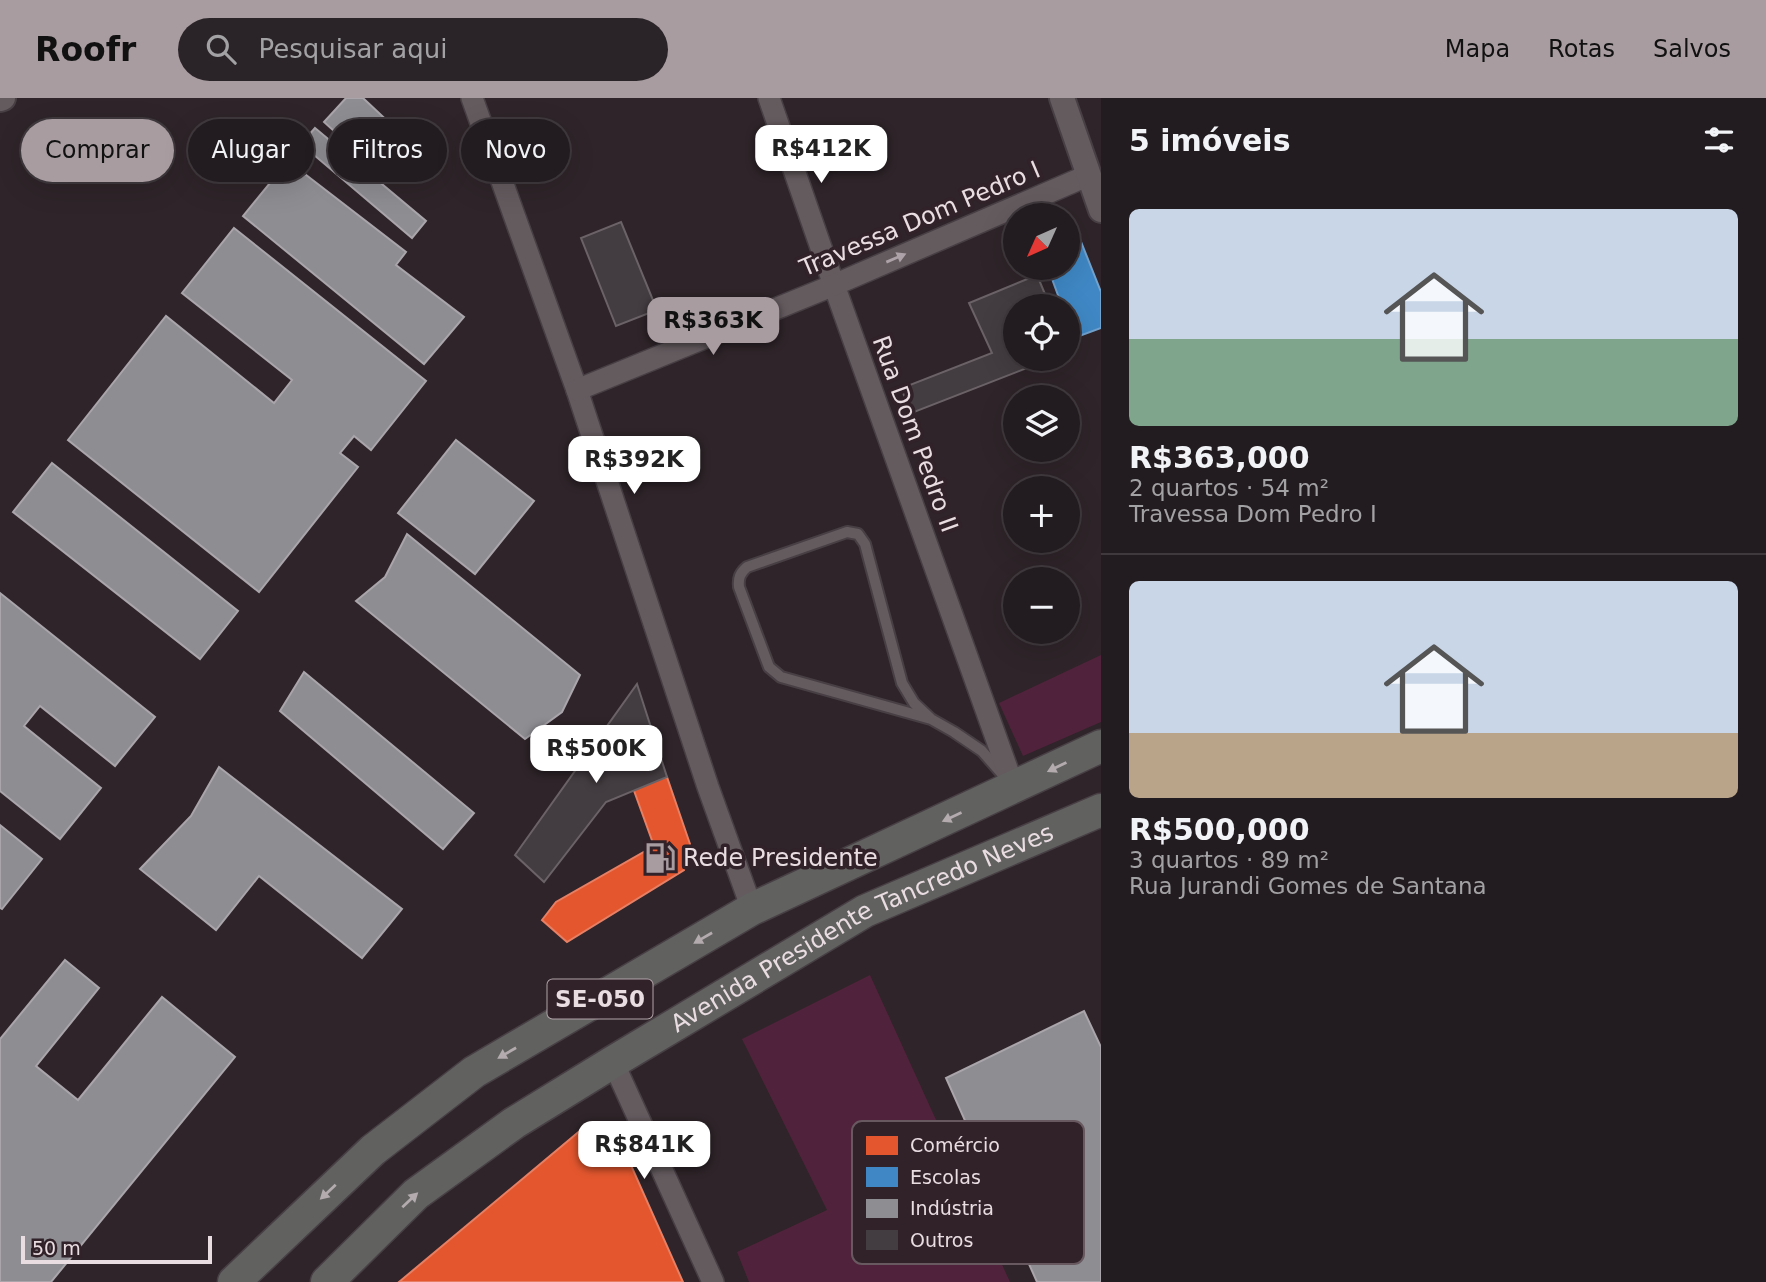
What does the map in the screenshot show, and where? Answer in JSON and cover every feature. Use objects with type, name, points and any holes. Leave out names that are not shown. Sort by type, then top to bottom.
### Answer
[{"type":"main road","name":"SE-050","points":[[234,1282],[373,1150],[474,1072],[752,909],[1101,746]]},
{"type":"main road","name":"Avenida Presidente Tancredo Neves","points":[[327,1282],[416,1194],[514,1123],[613,1062],[865,911],[1101,810]]},
{"type":"street","points":[[472,98],[577,390],[708,787],[752,909]]},
{"type":"street","name":"Rua Dom Pedro II","points":[[769,98],[1014,788]]},
{"type":"street","points":[[1062,98],[1101,209]]},
{"type":"street","name":"Travessa Dom Pedro I","points":[[577,390],[834,285],[1088,175]]},
{"type":"street","points":[[613,1062],[713,1282]]},
{"type":"lane","points":[[931,719],[781,677],[769,667],[739,587],[743,571],[747,567],[847,532],[862,536],[902,683],[914,704],[931,719],[982,751],[1014,788]]},
{"type":"shaded area","points":[[1101,655],[1101,722],[1023,756],[999,703]]},
{"type":"shaded area","points":[[870,975],[937,1121],[852,1121],[852,1264],[1002,1264],[1010,1282],[749,1282],[737,1252],[827,1210],[742,1039]]},
{"type":"building: Comércio","name":"Rede Presidente","points":[[667,777],[690,844],[684,870],[567,942],[542,920],[556,902],[654,846],[633,788]]},
{"type":"building: Comércio","points":[[587,1125],[618,1136],[683,1282],[399,1282]]},
{"type":"building: Escolas","points":[[1080,239],[1101,292],[1101,328],[1080,336],[1080,294],[1058,294],[1052,280],[1080,280]]},
{"type":"building: Indústria","points":[[346,98],[363,98],[385,119],[328,119],[328,126],[324,122]]},
{"type":"building: Indústria","points":[[314,129],[328,139],[328,167],[314,155]]},
{"type":"building: Indústria","points":[[314,181],[406,252],[396,265],[464,317],[424,364],[243,216],[271,182]]},
{"type":"building: Indústria","points":[[346,182],[379,182],[426,221],[412,238]]},
{"type":"building: Indústria","points":[[234,228],[426,381],[371,450],[354,436],[340,453],[358,467],[259,592],[68,440],[166,316],[274,403],[292,380],[182,293]]},
{"type":"building: Indústria","points":[[456,440],[534,501],[475,574],[398,513]]},
{"type":"building: Indústria","points":[[52,463],[238,611],[200,659],[13,512]]},
{"type":"building: Indústria","points":[[407,534],[580,675],[562,712],[525,739],[356,601],[385,577]]},
{"type":"building: Indústria","points":[[0,593],[155,717],[115,766],[40,706],[24,726],[101,788],[60,839],[0,791]]},
{"type":"building: Indústria","points":[[304,672],[474,813],[443,849],[280,711]]},
{"type":"building: Indústria","points":[[219,767],[402,909],[362,958],[259,876],[216,930],[140,869],[191,816]]},
{"type":"building: Indústria","points":[[0,825],[42,859],[2,909],[0,908]]},
{"type":"building: Indústria","points":[[65,960],[99,988],[36,1066],[78,1100],[162,997],[235,1057],[51,1282],[0,1282],[0,1039]]},
{"type":"building: Indústria","points":[[1084,1011],[1101,1047],[1101,1282],[1037,1282],[1029,1264],[1084,1264],[1084,1121],[965,1121],[946,1078]]},
{"type":"building: Outros","points":[[621,222],[657,310],[616,326],[581,238]]},
{"type":"building: Outros","points":[[1025,280],[1039,280],[1045,294],[1003,294],[1003,371],[1019,371],[909,414],[902,388],[992,353],[969,303]]},
{"type":"building: Outros","points":[[637,684],[667,777],[606,802],[544,882],[515,855]]},
{"type":"place","name":"Rede Presidente","points":[[660,858]]}]
